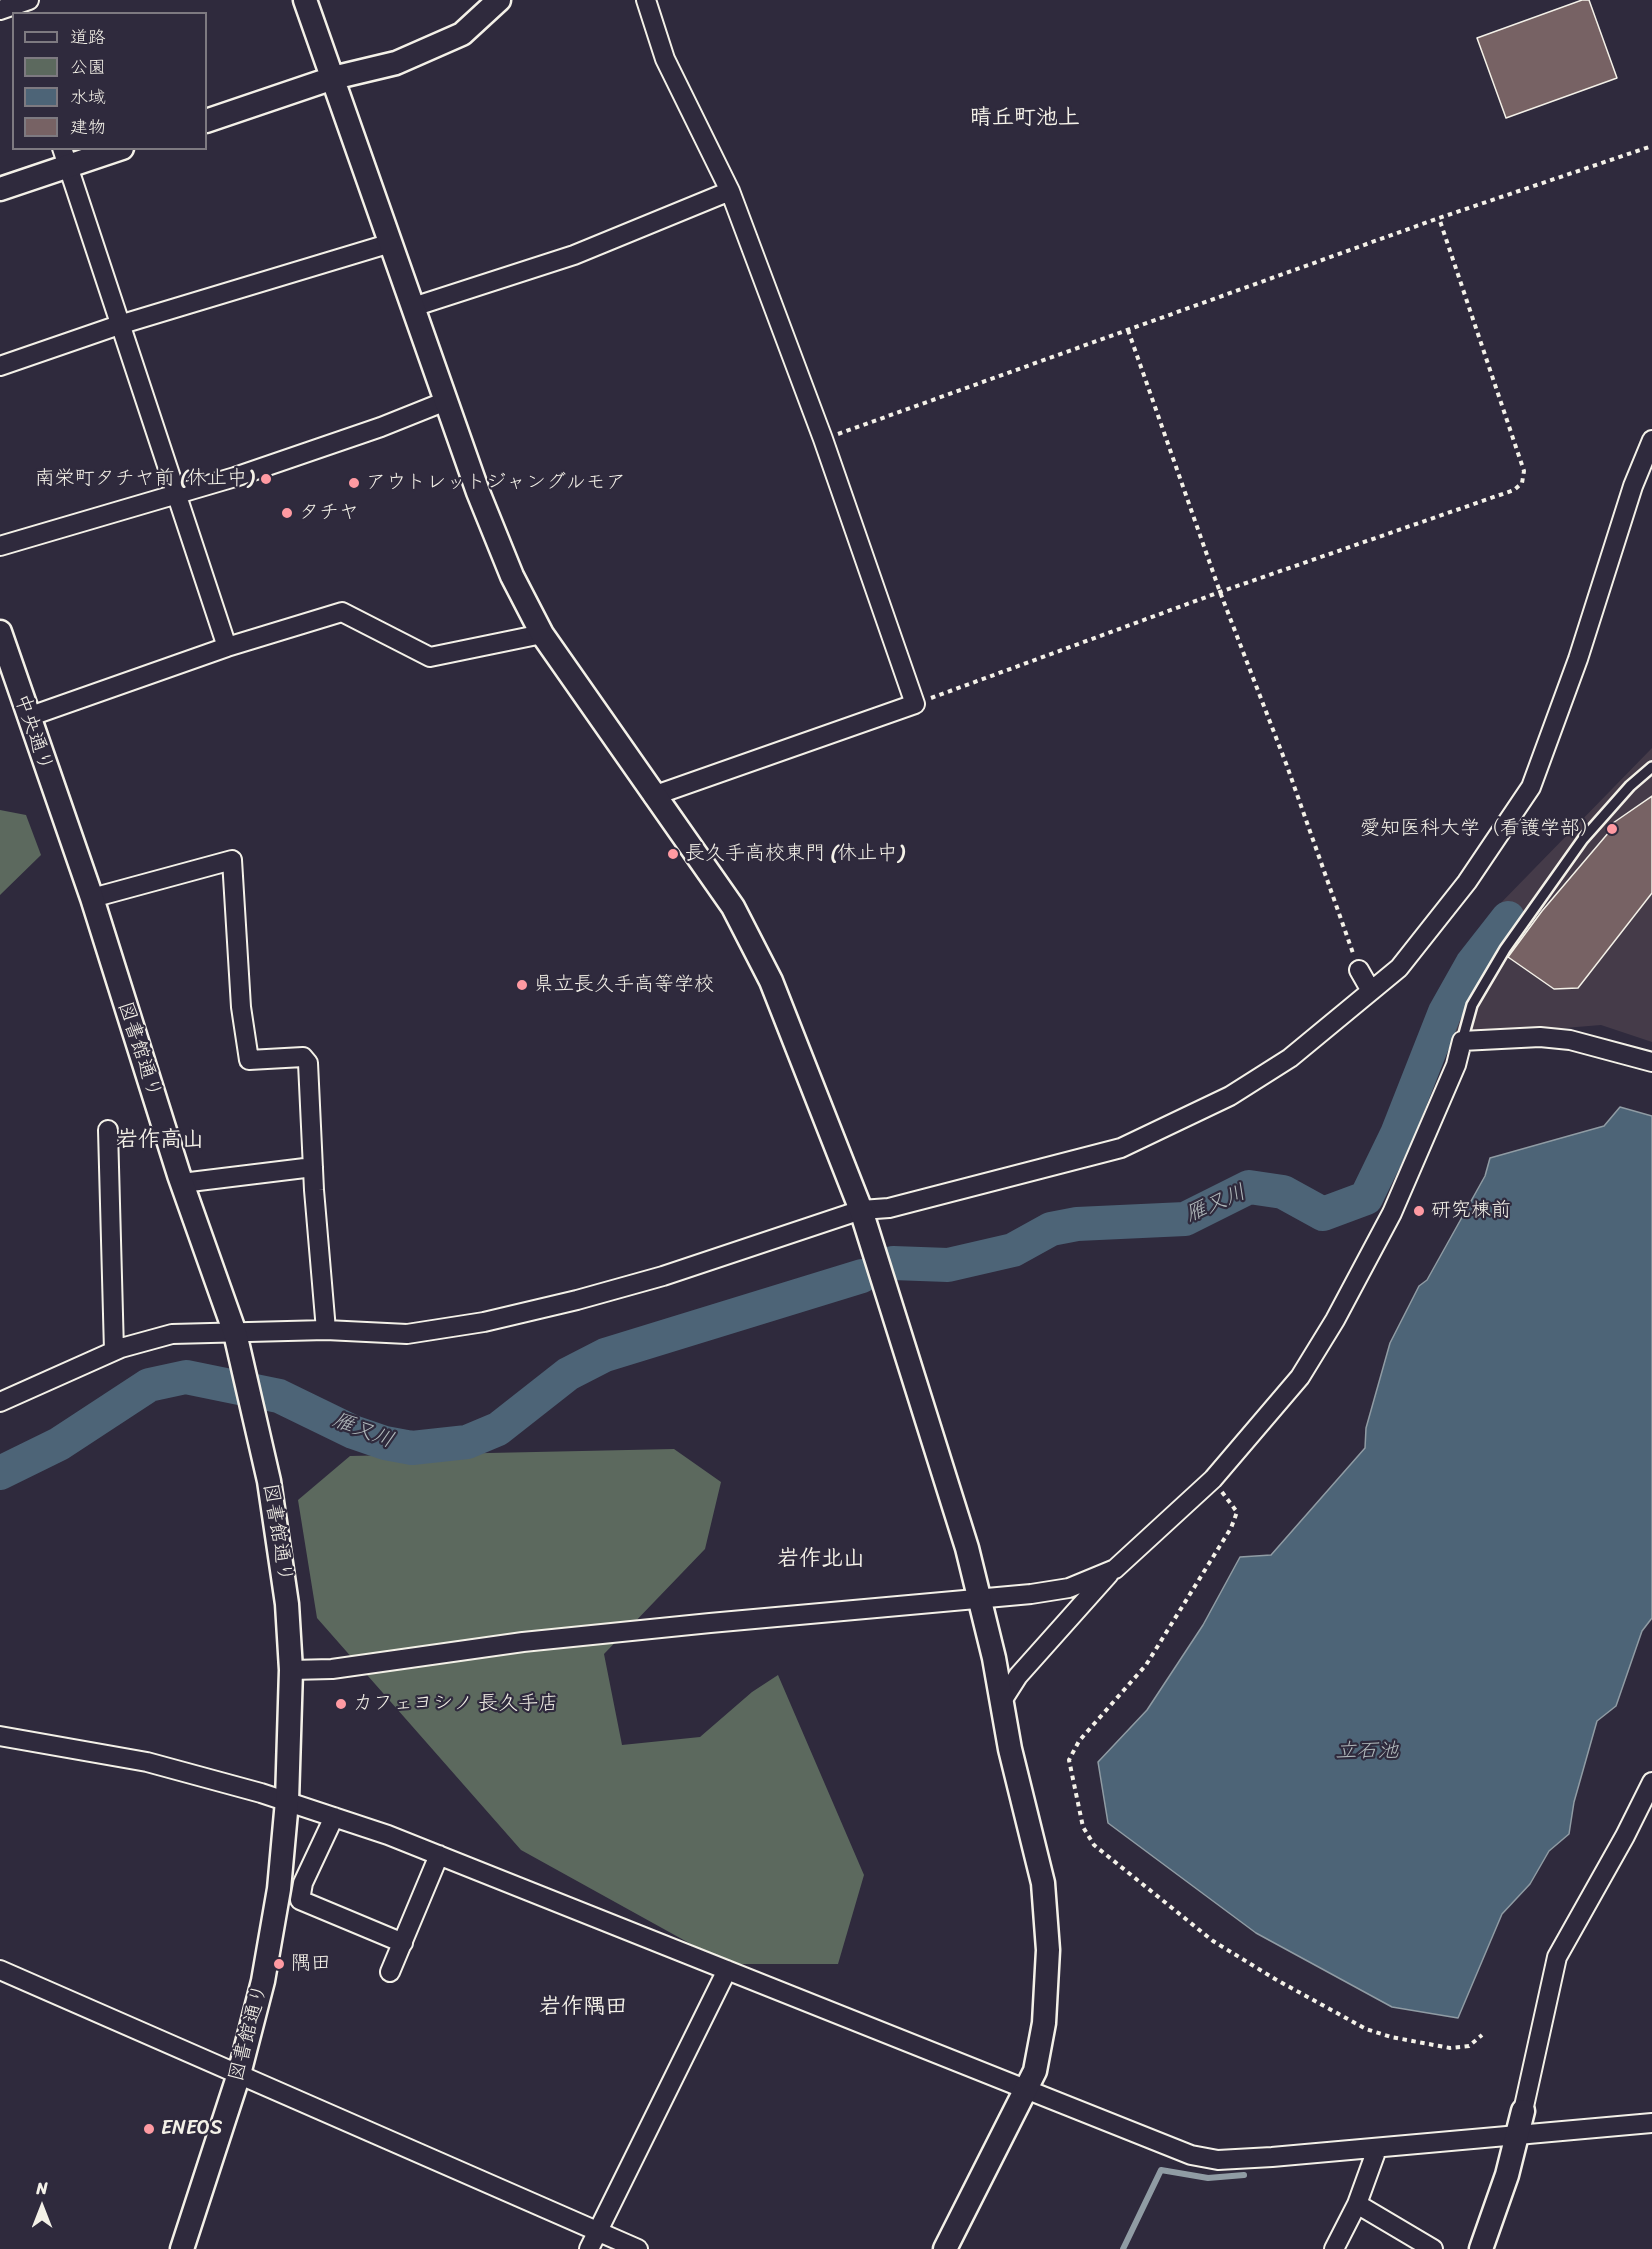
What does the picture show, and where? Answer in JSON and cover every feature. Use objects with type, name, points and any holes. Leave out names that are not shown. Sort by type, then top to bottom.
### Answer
[{"type":"street","points":[[305,0],[478,492],[512,576],[542,634],[596,709],[653,796],[733,907],[771,981],[861,1210],[934,1441],[980,1600],[1010,1749],[1043,1883],[1048,1950],[1044,2023],[1035,2071],[945,2249]]},
{"type":"street","points":[[207,121],[333,78],[396,63],[462,34],[499,0]]},
{"type":"street","points":[[646,0],[665,59],[730,191],[823,439],[915,704],[653,796]]},
{"type":"street","points":[[0,189],[65,157],[109,150]]},
{"type":"street","points":[[65,157],[227,647]]},
{"type":"street","points":[[413,307],[574,255],[730,191]]},
{"type":"street","points":[[0,366],[119,325],[391,243]]},
{"type":"street","points":[[0,546],[74,527],[370,431],[446,401]]},
{"type":"street","points":[[0,1402],[114,1351],[172,1334],[326,1330],[407,1334],[484,1322],[663,1276],[861,1210],[889,1208],[1121,1148],[1230,1096],[1290,1058],[1399,968],[1446,910],[1531,787],[1588,628],[1633,486],[1652,440]]},
{"type":"street","points":[[28,717],[227,647],[342,612],[430,657],[542,634]]},
{"type":"street","name":"中央通り","points":[[0,632],[68,835]]},
{"type":"street","name":"図書館通り","points":[[68,835],[92,898],[182,1183],[235,1333],[254,1412],[287,1604],[291,1670],[287,1801],[279,1889],[263,1981],[239,2074],[182,2249]]},
{"type":"street","points":[[92,898],[232,860],[241,1007],[249,1060],[303,1057],[308,1064],[313,1167],[326,1330]]},
{"type":"street","points":[[1359,970],[1371,991]]},
{"type":"street","points":[[1002,1701],[1018,1676],[1115,1569],[1213,1479],[1300,1377],[1335,1320],[1392,1213],[1456,1065],[1462,1041],[1540,1037],[1570,1040],[1652,1062]]},
{"type":"street","points":[[108,1130],[114,1351]]},
{"type":"street","points":[[182,1183],[313,1167]]},
{"type":"street","points":[[291,1670],[332,1669],[524,1642],[733,1620],[980,1600],[1069,1588],[1115,1569]]},
{"type":"street","points":[[0,1736],[147,1762],[287,1801],[334,1817],[439,1855],[1191,2156],[1218,2160],[1377,2149],[1652,2123]]},
{"type":"street","points":[[1481,2249],[1507,2175],[1557,1957],[1625,1836],[1652,1782]]},
{"type":"street","points":[[334,1817],[303,1883],[300,1900],[402,1943]]},
{"type":"street","points":[[390,1972],[439,1855]]},
{"type":"street","points":[[0,1970],[239,2074],[593,2241],[638,2249]]},
{"type":"street","points":[[593,2241],[727,1970]]},
{"type":"street","points":[[1334,2249],[1357,2204],[1377,2149]]},
{"type":"street","points":[[1357,2204],[1433,2249]]},
{"type":"lane","points":[[1462,1041],[1472,1005],[1505,949],[1584,839],[1630,786],[1652,767]]},
{"type":"path","points":[[823,439],[1439,218],[1652,146]]},
{"type":"path","points":[[915,704],[1220,592],[1514,489],[1522,483],[1524,471],[1439,218]]},
{"type":"path","points":[[1128,330],[1220,592],[1287,766],[1359,970]]},
{"type":"path","points":[[1213,1479],[1237,1512],[1231,1528],[1146,1665],[1079,1742],[1069,1760],[1083,1827],[1094,1845],[1214,1941],[1275,1979],[1366,2029],[1391,2037],[1450,2048],[1469,2046],[1482,2036]]},
{"type":"shaded area","name":"愛知医科大学（看護学部）","points":[[1652,748],[1652,1042],[1601,1025],[1419,1040],[1493,911]]},
{"type":"green space","points":[[0,810],[26,815],[41,855],[0,895]]},
{"type":"green space","points":[[674,1449],[721,1482],[705,1549],[604,1654],[622,1745],[700,1737],[752,1692],[778,1675],[864,1875],[838,1964],[727,1964],[521,1850],[317,1618],[298,1500],[350,1456]]},
{"type":"water","name":"立石池","points":[[1620,1107],[1652,1116],[1652,1618],[1642,1631],[1616,1706],[1597,1721],[1574,1802],[1569,1834],[1549,1851],[1530,1884],[1502,1914],[1458,2018],[1392,2007],[1256,1933],[1108,1823],[1098,1762],[1147,1710],[1203,1625],[1240,1557],[1271,1555],[1365,1448],[1366,1428],[1390,1343],[1419,1286],[1427,1280],[1485,1176],[1490,1158],[1604,1126]]},
{"type":"building","points":[[1582,0],[1589,0],[1617,78],[1506,118],[1477,38]]},
{"type":"building","points":[[1652,796],[1652,893],[1578,988],[1554,989],[1508,957],[1542,911],[1615,825],[1613,823]]},
{"type":"waterway","name":"雁又川","points":[[893,1263],[948,1265],[1013,1250],[1051,1229],[1077,1224],[1185,1219],[1249,1187],[1283,1192],[1323,1214],[1366,1198],[1397,1134],[1445,1012],[1472,964],[1508,918]]},
{"type":"waterway","name":"雁又川","points":[[0,1473],[59,1444],[149,1385],[186,1377],[279,1396],[353,1432],[385,1443],[412,1448],[467,1442],[498,1429],[568,1374],[605,1355],[862,1276]]},
{"type":"waterway","points":[[1123,2249],[1161,2170],[1208,2178],[1244,2175]]},
{"type":"place","name":"南栄町タチヤ前 (休止中)","points":[[266,479]]},
{"type":"place","name":"アウトレットジャングルモア","points":[[354,483]]},
{"type":"place","name":"タチヤ","points":[[287,513]]},
{"type":"place","name":"愛知医科大学（看護学部）","points":[[1612,829]]},
{"type":"place","name":"長久手高校東門 (休止中)","points":[[673,854]]},
{"type":"place","name":"県立長久手高等学校","points":[[522,985]]},
{"type":"place","name":"研究棟前","points":[[1419,1211]]},
{"type":"place","name":"カフェヨシノ 長久手店","points":[[341,1704]]},
{"type":"place","name":"隅田","points":[[279,1964]]},
{"type":"place","name":"ENEOS","points":[[149,2129]]},
{"type":"district","name":"晴丘町池上","points":[[1025,118]]},
{"type":"district","name":"岩作高山","points":[[160,1140]]},
{"type":"district","name":"岩作北山","points":[[821,1559]]},
{"type":"district","name":"岩作隅田","points":[[583,2007]]}]
